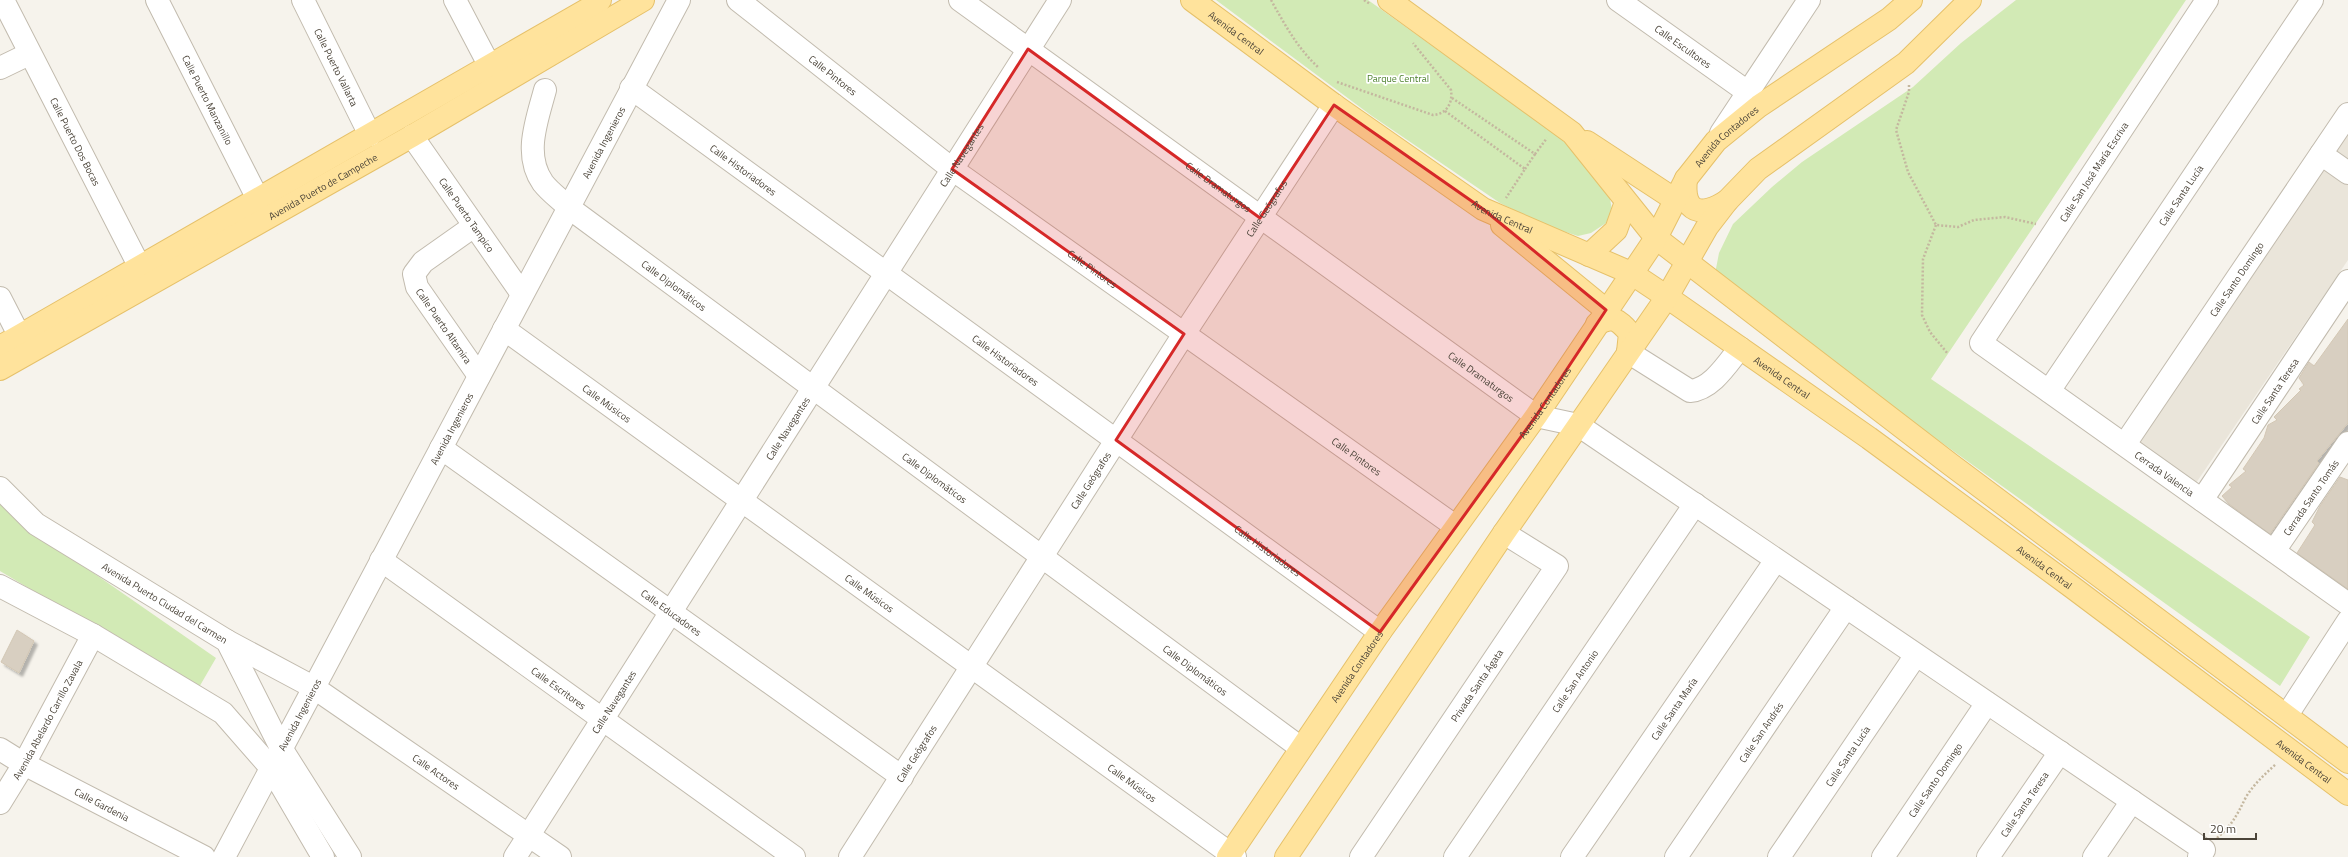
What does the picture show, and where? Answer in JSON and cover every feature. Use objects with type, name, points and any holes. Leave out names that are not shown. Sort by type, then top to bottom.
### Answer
[{"type":"main road","name":"Avenida Puerto de Campeche","points":[[0,368],[144,276],[258,199],[489,66],[600,0]]},
{"type":"main road","name":"Avenida Puerto de Campeche","points":[[0,348],[144,276],[412,136],[643,0]]},
{"type":"main road","name":"Avenida Central","points":[[1192,0],[1334,105],[1489,212],[1631,274],[1667,297],[1869,438],[2348,794]]},
{"type":"main road","name":"Avenida Contadores","points":[[1231,856],[1301,748],[1380,632],[1455,526],[1536,416],[1656,238],[1674,199],[1686,179],[1716,141],[1759,106],[1889,19],[1911,0]]},
{"type":"main road","points":[[1286,857],[1504,533],[1667,297],[1707,227],[1726,202],[1758,168],[1906,63],[1970,0]]},
{"type":"main road","points":[[1391,3],[1566,128],[1674,199]]},
{"type":"main road","points":[[1566,128],[1656,238],[1950,464],[2348,762]]},
{"type":"main road","points":[[1686,179],[1684,191],[1689,202],[1696,210],[1704,212],[1712,211],[1726,202]]},
{"type":"main road","points":[[1589,255],[1616,230],[1626,202]]},
{"type":"main road","points":[[1489,212],[1602,317],[1616,319],[1630,333],[1628,352]]},
{"type":"street","name":"Calle Puerto Dos Bocas","points":[[3,0],[29,54],[144,276]]},
{"type":"street","name":"Calle Puerto Manzanillo","points":[[157,0],[258,199]]},
{"type":"street","name":"Calle Puerto Vallarta","points":[[303,0],[370,135]]},
{"type":"street","points":[[455,0],[500,85]]},
{"type":"street","name":"Avenida Ingenieros","points":[[224,857],[679,0]]},
{"type":"street","name":"Calle Pintores","points":[[738,0],[952,169],[1455,526]]},
{"type":"street","name":"Calle Dramaturgos","points":[[960,0],[1536,416]]},
{"type":"street","name":"Calle Navegantes","points":[[515,857],[1060,0]]},
{"type":"street","name":"Calle Escultores","points":[[1618,0],[1749,94]]},
{"type":"street","points":[[1716,141],[1749,94],[1809,0]]},
{"type":"street","name":"Calle San José María Escriva","points":[[1981,343],[2207,0]]},
{"type":"street","name":"Calle Santa Lucía","points":[[2049,391],[2312,0]]},
{"type":"street","points":[[0,68],[29,54]]},
{"type":"street","name":"Calle Historiadores","points":[[631,88],[1380,632]]},
{"type":"street","name":"Calle Diplomáticos","points":[[545,90],[532,140],[534,165],[543,184],[568,207],[1301,748]]},
{"type":"street","name":"Calle Geógrafos","points":[[850,857],[1184,334],[1334,105]]},
{"type":"street","name":"Calle Santo Domingo","points":[[2125,444],[2348,114]]},
{"type":"street","name":"Calle Puerto Tampico","points":[[412,136],[522,294]]},
{"type":"street","points":[[2321,154],[2348,173]]},
{"type":"street","name":"Calle Puerto Altamira","points":[[474,226],[424,262],[414,274],[417,287],[479,376]]},
{"type":"street","name":"Calle Santa Teresa","points":[[2202,500],[2348,281]]},
{"type":"street","points":[[0,298],[20,337]]},
{"type":"street","name":"Calle Músicos","points":[[504,329],[1231,856]]},
{"type":"street","name":"Cerrada Valencia","points":[[1981,343],[2348,604]]},
{"type":"street","points":[[1628,352],[1690,391],[1700,390],[1711,382],[1740,348]]},
{"type":"street","points":[[1536,416],[1578,425],[2132,801],[2201,854]]},
{"type":"street","name":"Cerrada Santo Tomás","points":[[2274,551],[2348,443]]},
{"type":"street","name":"Calle Educadores","points":[[441,448],[670,613],[902,777]]},
{"type":"street","name":"Avenida Puerto Ciudad del Carmen","points":[[0,488],[36,524],[227,641],[281,748],[350,857]]},
{"type":"street","name":"Calle San Antonio","points":[[1455,857],[1695,504]]},
{"type":"street","name":"Privada Santa Ágata","points":[[1361,857],[1557,566],[1504,533]]},
{"type":"street","name":"Calle Escritores","points":[[381,560],[794,857]]},
{"type":"street","name":"Calle Santa María","points":[[1572,857],[1776,560]]},
{"type":"street","points":[[0,586],[93,635],[223,714],[271,768],[323,857]]},
{"type":"street","name":"Calle San Andrés","points":[[1676,857],[1846,607]]},
{"type":"street","points":[[2287,715],[2348,621]]},
{"type":"street","name":"Avenida Abelardo Carrillo Zavala","points":[[0,803],[24,764],[93,635]]},
{"type":"street","name":"Calle Actores","points":[[227,641],[313,687],[560,857]]},
{"type":"street","name":"Calle Santa Lucía","points":[[1779,857],[1916,655]]},
{"type":"street","name":"Calle Santo Domingo","points":[[1883,857],[1987,703]]},
{"type":"street","name":"Calle Gardenia","points":[[0,749],[24,764],[204,857]]},
{"type":"street","name":"Calle Santa Teresa","points":[[1988,857],[2060,752]]},
{"type":"street","points":[[2094,857],[2132,801]]},
{"type":"path","points":[[1271,0],[1293,39],[1308,58],[1323,71]]},
{"type":"path","points":[[1364,0],[1391,3]]},
{"type":"path","points":[[1333,80],[1433,115],[1446,111],[1452,98],[1451,90],[1409,38]]},
{"type":"path","points":[[1906,63],[1909,92],[1896,130],[1908,172],[1936,225],[1923,259],[1922,315],[1930,332],[1948,354]]},
{"type":"path","points":[[1452,98],[1535,154]]},
{"type":"path","points":[[1446,111],[1525,169]]},
{"type":"path","points":[[1489,212],[1525,169],[1535,154],[1566,128]]},
{"type":"path","points":[[1936,225],[1958,227],[1974,220],[1992,220],[2005,217],[2035,224],[2053,234]]},
{"type":"path","points":[[2201,854],[2232,824],[2246,797],[2259,780],[2291,751]]},
{"type":"highlighted area","points":[[1028,49],[1260,218],[1334,105],[1483,209],[1606,310],[1536,416],[1380,632],[1116,440],[1184,334],[952,169]]},
{"type":"shaded area","points":[[2348,123],[2348,260],[2196,483],[2130,443]]},
{"type":"green space","name":"Parque Central","points":[[1216,0],[1368,0],[1560,137],[1609,193],[1612,210],[1606,223],[1591,233],[1578,236],[1544,225],[1500,203],[1372,116]]},
{"type":"green space","points":[[2016,0],[2186,0],[1931,379],[2310,637],[2280,686],[1714,279],[1719,253],[1733,224],[1772,187],[1802,162],[1913,87],[1961,43]]},
{"type":"green space","points":[[0,501],[33,531],[216,658],[198,689],[0,571]]},
{"type":"building","points":[[2348,319],[2348,423],[2317,461],[2319,463],[2270,534],[2229,504],[2222,496],[2232,487],[2229,485],[2246,471],[2243,469],[2264,438],[2268,425],[2277,420],[2274,417],[2301,390],[2299,389],[2304,385],[2299,378],[2309,362],[2314,366]]},
{"type":"building","points":[[2340,477],[2348,480],[2348,589],[2297,553],[2315,525],[2312,522],[2320,506]]},
{"type":"building","points":[[17,630],[34,641],[19,673],[1,662]]}]
